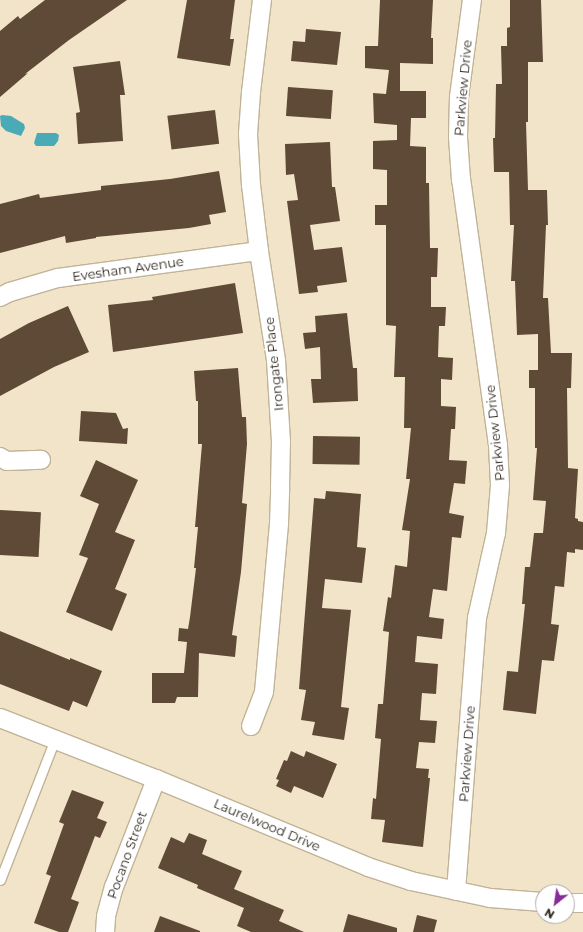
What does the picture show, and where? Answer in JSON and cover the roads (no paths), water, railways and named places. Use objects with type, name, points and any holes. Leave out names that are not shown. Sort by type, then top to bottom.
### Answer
[{"type":"street","name":"Irongate Place","points":[[251,726],[264,692],[279,523],[281,442],[276,360],[258,251],[251,185],[248,134],[251,92],[262,0]]},
{"type":"street","name":"Parkview Drive","points":[[456,891],[477,618],[496,533],[500,485],[498,445],[461,180],[458,137],[459,97],[472,0]]},
{"type":"street","name":"Evesham Avenue","points":[[0,297],[10,292],[58,278],[258,251]]},
{"type":"street","points":[[0,457],[7,461],[41,460]]},
{"type":"street","name":"Laurelwood Drive","points":[[0,718],[156,779],[368,867],[411,881],[456,891],[490,898],[535,901]]},
{"type":"street","name":"Pocano Street","points":[[105,932],[106,916],[114,887],[156,779]]},
{"type":"lane","points":[[0,880],[55,739]]},
{"type":"water","points":[[0,116],[11,116],[24,124],[25,128],[21,136],[6,131],[1,126]]},
{"type":"water","points":[[37,133],[56,133],[59,135],[58,141],[54,146],[36,146],[34,143]]}]
